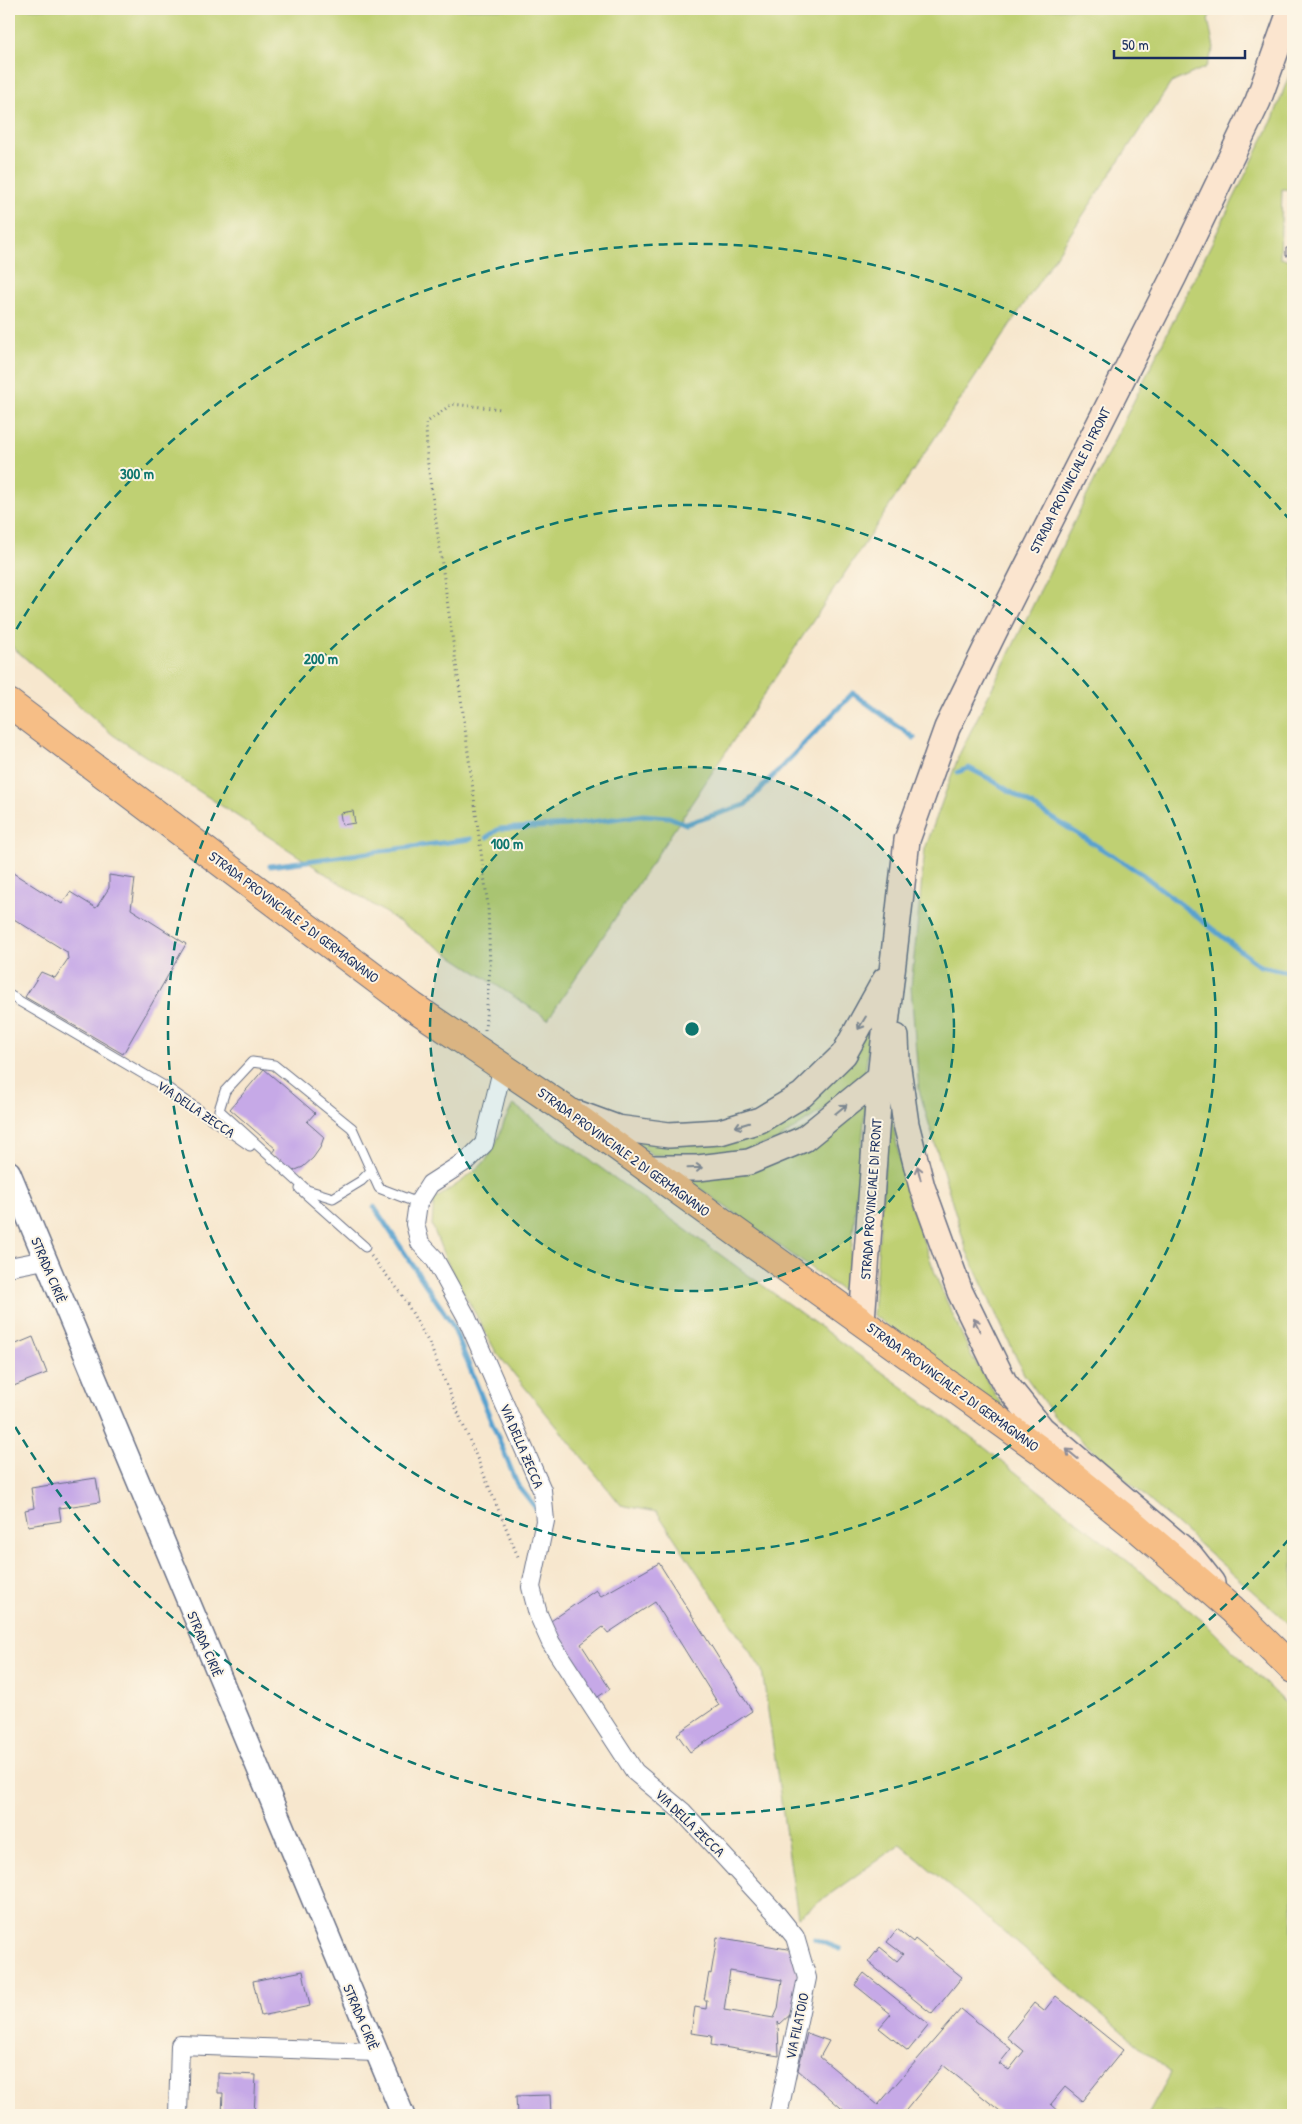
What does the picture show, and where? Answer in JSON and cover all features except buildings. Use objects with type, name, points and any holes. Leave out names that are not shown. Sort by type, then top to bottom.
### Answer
[{"type":"main road","name":"STRADA PROVINCIALE DI FRONT","points":[[862,1321],[880,1077],[907,840],[947,728],[994,630],[1174,276],[1253,110],[1290,9]]},
{"type":"main road","name":"STRADA PROVINCIALE 2 DI GERMAGNANO","points":[[9,703],[412,1006],[565,1109],[1040,1450],[1135,1526],[1232,1609],[1293,1669]]},
{"type":"main road","points":[[565,1109],[617,1128],[668,1135],[720,1132],[760,1120],[802,1095],[844,1054],[893,965]]},
{"type":"main road","points":[[893,965],[897,1061],[906,1124],[922,1187],[960,1292],[1004,1382],[1042,1429],[1190,1555],[1232,1609]]},
{"type":"main road","points":[[646,1168],[698,1168],[749,1162],[804,1139],[880,1077]]},
{"type":"street","name":"VIA DELLA ZECCA","points":[[493,1059],[484,1144],[470,1158],[430,1184],[418,1203],[415,1224],[420,1243],[434,1258],[466,1316],[542,1490],[544,1521],[531,1587],[538,1614],[551,1643],[635,1772],[683,1812],[775,1912],[795,1937]]},
{"type":"street","name":"STRADA CIRIÈ","points":[[9,1172],[403,2115]]},
{"type":"street","points":[[9,1267],[45,1260]]},
{"type":"street","name":"VIA FILATOIO","points":[[778,2115],[807,1978],[795,1937]]},
{"type":"street","points":[[178,2115],[180,2045],[376,2052]]},
{"type":"lane","name":"VIA DELLA ZECCA","points":[[9,995],[169,1089],[262,1155],[364,1247]]},
{"type":"lane","points":[[371,1172],[361,1181],[333,1198],[307,1190],[219,1110],[225,1091],[252,1062],[274,1065],[352,1128],[379,1188],[418,1203]]},
{"type":"path","points":[[493,1059],[488,906],[427,458],[426,423],[452,404],[502,409]]},
{"type":"path","points":[[364,1247],[401,1293],[429,1343],[531,1587]]},
{"type":"green space","points":[[9,9],[1214,9],[1208,19],[1214,48],[1206,67],[1171,83],[548,1019],[113,735],[9,644]]},
{"type":"green space","points":[[1293,65],[1293,190],[1282,189],[1280,258],[1293,260],[1293,1627],[1054,1416],[1024,1374],[967,1252],[919,1090],[911,987],[925,849],[959,755],[1273,119]]},
{"type":"green space","points":[[871,1028],[865,1073],[829,1106],[777,1140],[746,1150],[718,1154],[653,1155],[634,1140],[722,1141]]},
{"type":"green space","points":[[866,1102],[847,1294],[688,1180]]},
{"type":"green space","points":[[514,1105],[966,1433],[1203,1621],[1293,1711],[1293,2115],[1148,2115],[1171,2073],[900,1844],[798,1917],[762,1670],[657,1512],[621,1505],[496,1352],[445,1258],[432,1225],[434,1200],[469,1176],[486,1160]]},
{"type":"green space","points":[[889,1106],[907,1195],[939,1284],[971,1355],[1009,1417],[873,1315]]},
{"type":"waterway","points":[[487,837],[499,829],[568,825],[643,815],[669,817],[686,824],[745,805],[853,693],[914,738]]},
{"type":"waterway","points":[[958,772],[969,768],[990,779],[1142,874],[1260,966],[1293,973]]},
{"type":"waterway","points":[[270,866],[471,839]]},
{"type":"waterway","points":[[374,1207],[452,1324],[517,1484],[536,1508]]},
{"type":"waterway","points":[[815,1939],[840,1949]]}]
